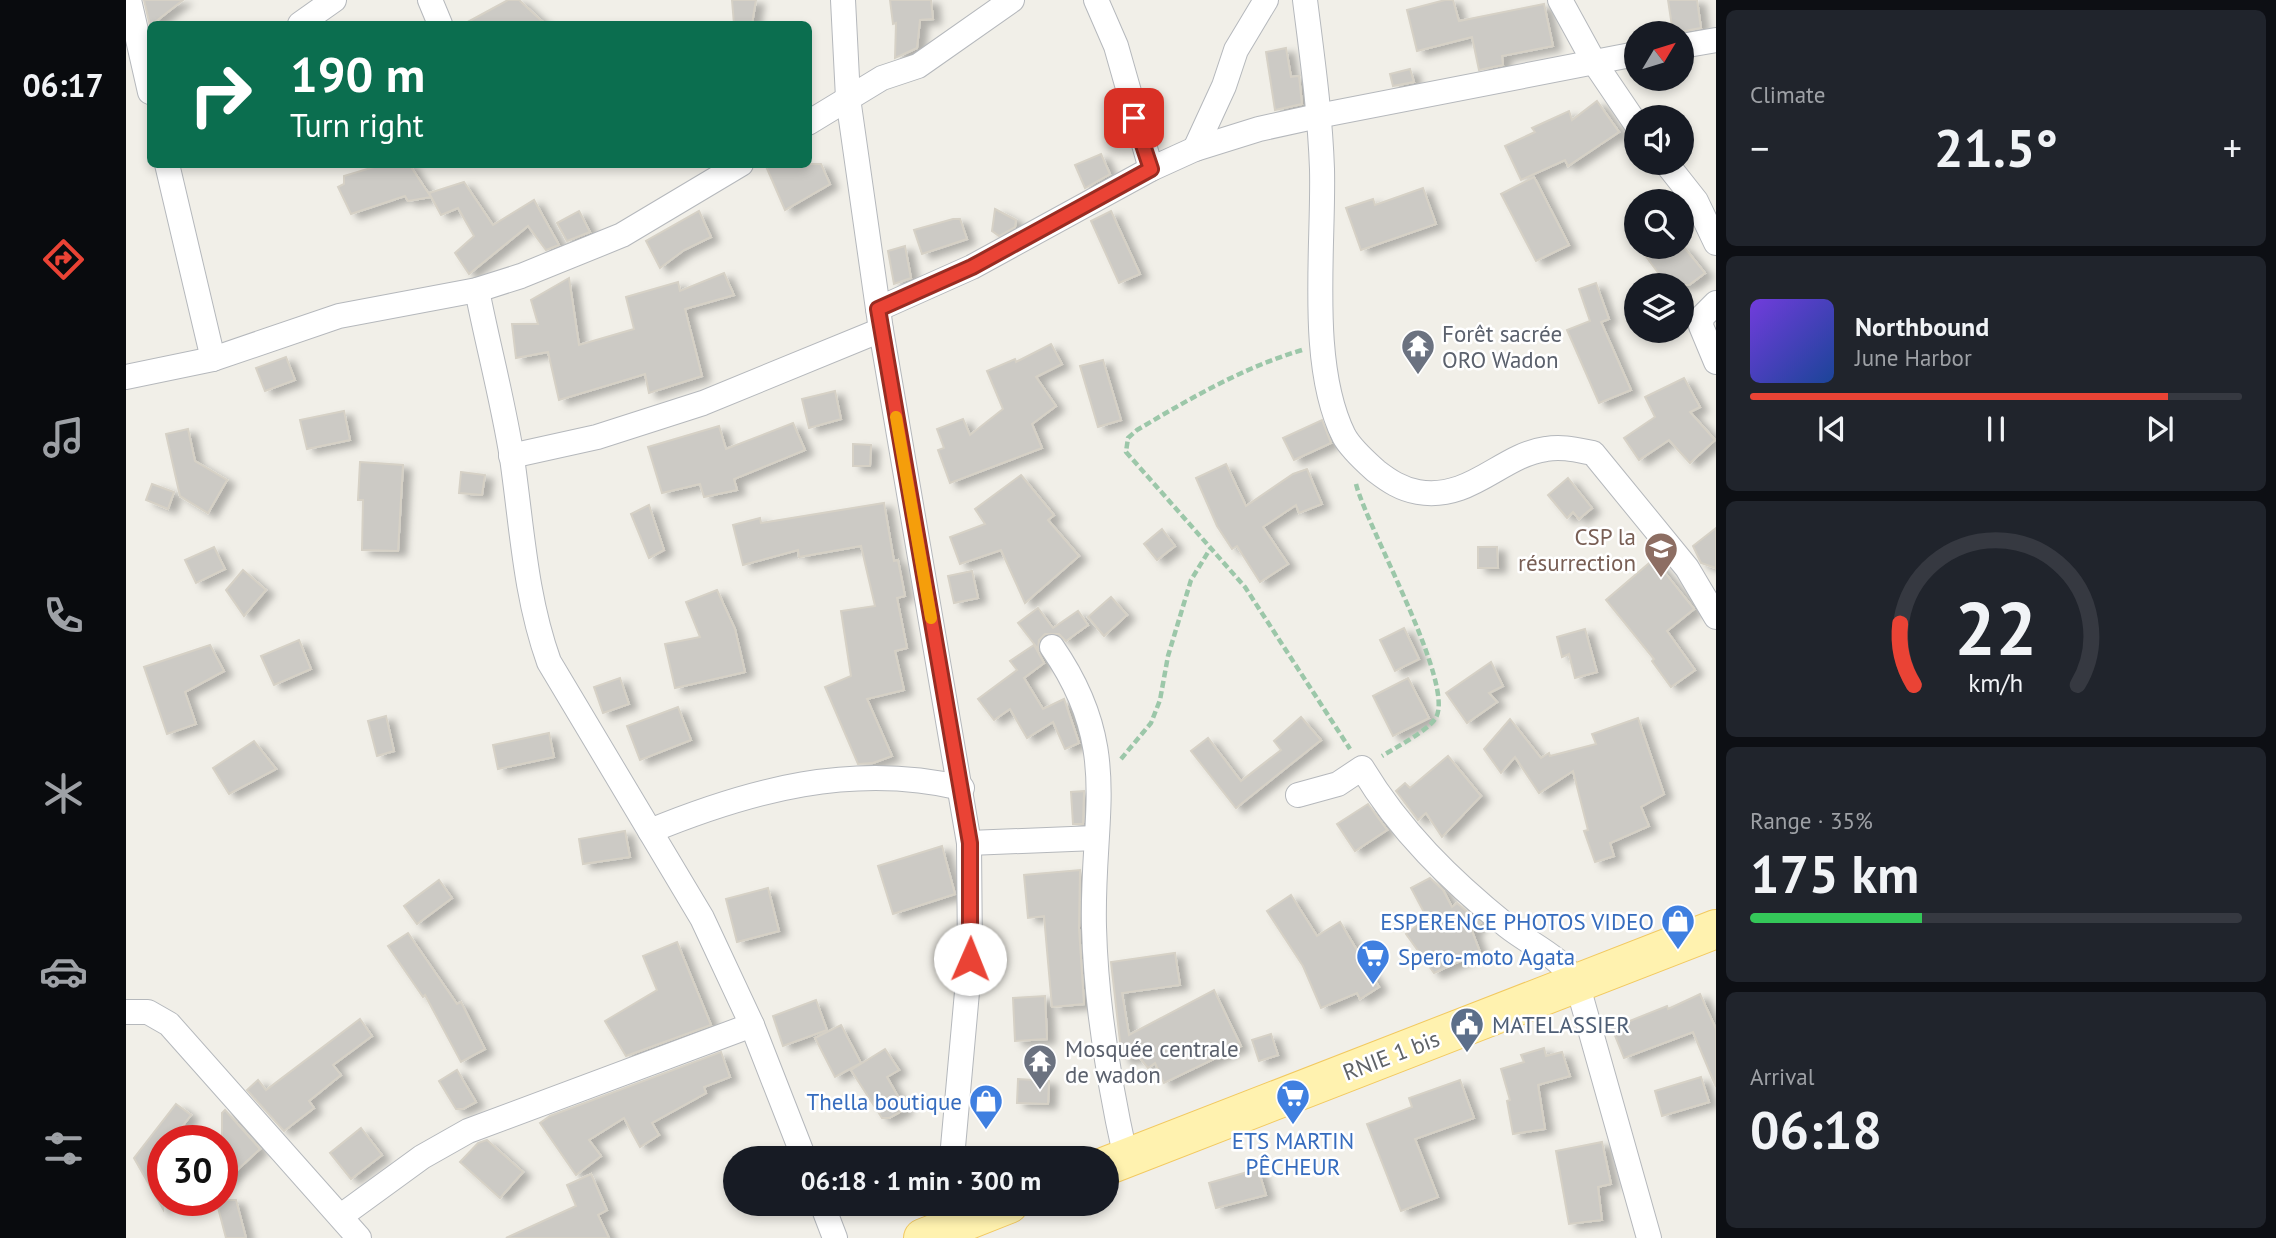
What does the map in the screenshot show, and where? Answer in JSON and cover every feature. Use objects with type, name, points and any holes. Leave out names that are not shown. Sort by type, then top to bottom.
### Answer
[{"type":"main road","name":"RNIE 1 bis","points":[[1119,1161],[1716,929]]},
{"type":"main road","points":[[944,1228],[976,1216]]},
{"type":"street","points":[[129,0],[147,79]]},
{"type":"street","points":[[304,21],[334,0]]},
{"type":"street","points":[[430,0],[439,21]]},
{"type":"street","points":[[843,0],[848,98],[879,319],[970,843],[970,959],[953,1146]]},
{"type":"street","points":[[812,120],[882,78],[918,66],[1012,0]]},
{"type":"street","points":[[1096,0],[1116,46],[1151,169]]},
{"type":"street","points":[[1195,149],[1224,86],[1236,50],[1266,0]]},
{"type":"street","points":[[1305,0],[1318,116],[1323,344],[1330,391],[1345,437],[1367,463],[1392,484],[1419,492],[1441,492],[1479,482],[1521,457],[1545,449],[1569,448],[1593,453],[1687,568],[1714,609]]},
{"type":"street","points":[[1560,0],[1594,62],[1624,106]]},
{"type":"street","points":[[1694,44],[1716,40]]},
{"type":"street","points":[[512,457],[597,437],[703,403],[879,319],[1151,169],[1195,149],[1259,129],[1318,116],[1624,56]]},
{"type":"street","points":[[168,168],[213,359]]},
{"type":"street","points":[[126,377],[213,359],[339,316],[477,290],[570,257],[622,235],[734,168]]},
{"type":"street","points":[[1679,175],[1706,201],[1716,243]]},
{"type":"street","points":[[477,290],[512,457],[523,562],[546,653],[565,692],[702,918],[752,1025],[799,1146]]},
{"type":"street","points":[[1716,303],[1702,317],[1701,326],[1716,362]]},
{"type":"street","points":[[1052,647],[1082,696],[1098,753],[1101,784],[1096,838],[1094,927],[1115,1146]]},
{"type":"street","points":[[1298,795],[1338,784],[1362,768],[1386,809],[1423,852],[1509,928],[1569,970],[1577,983],[1649,1238]]},
{"type":"street","points":[[650,831],[711,806],[792,784],[840,778],[925,781],[961,788]]},
{"type":"street","points":[[970,843],[1096,838]]},
{"type":"street","points":[[126,1012],[148,1012],[169,1024],[359,1238]]},
{"type":"street","points":[[341,1216],[422,1157],[468,1132],[752,1025]]},
{"type":"street","points":[[827,1216],[835,1238]]},
{"type":"path","points":[[1323,344],[1264,362],[1214,384],[1128,438],[1126,452],[1245,587],[1362,768],[1435,720],[1440,705],[1432,663],[1378,541],[1356,481]]},
{"type":"path","points":[[1101,784],[1151,723],[1160,700],[1168,656],[1191,580],[1210,549]]},
{"type":"building","points":[[144,0],[183,0],[156,21],[149,21]]},
{"type":"building","points":[[508,0],[519,0],[542,21],[470,21]]},
{"type":"building","points":[[732,0],[756,0],[752,21],[734,21]]},
{"type":"building","points":[[890,0],[931,0],[933,19],[920,20],[917,48],[895,58],[896,23],[893,24]]},
{"type":"building","points":[[1453,0],[1459,21],[1544,4],[1553,46],[1502,56],[1503,65],[1479,70],[1472,37],[1417,51],[1407,10]]},
{"type":"building","points":[[1668,0],[1697,0],[1701,28],[1694,29],[1694,21],[1671,21]]},
{"type":"building","points":[[1286,48],[1291,77],[1299,76],[1302,104],[1275,110],[1266,52]]},
{"type":"building","points":[[1410,69],[1414,82],[1393,86],[1390,74]]},
{"type":"building","points":[[1597,101],[1619,132],[1568,166],[1565,160],[1521,180],[1505,146],[1535,132],[1532,128],[1569,111],[1572,120]]},
{"type":"building","points":[[1101,154],[1110,174],[1085,188],[1075,165]]},
{"type":"building","points":[[812,164],[821,164],[830,184],[785,210],[767,168],[812,168]]},
{"type":"building","points":[[371,168],[412,168],[431,197],[408,201],[405,196],[351,214],[338,187],[344,184],[344,176]]},
{"type":"building","points":[[1534,177],[1569,245],[1536,261],[1501,194]]},
{"type":"building","points":[[464,182],[493,225],[534,200],[559,245],[546,250],[528,226],[469,274],[455,253],[474,236],[458,208],[441,215],[429,193]]},
{"type":"building","points":[[1423,188],[1436,224],[1361,250],[1346,208],[1373,199],[1375,205]]},
{"type":"building","points":[[995,209],[1016,220],[1015,227],[999,236],[992,231]]},
{"type":"building","points":[[579,211],[590,232],[567,241],[557,223]]},
{"type":"building","points":[[699,211],[711,237],[684,250],[660,268],[646,241]]},
{"type":"building","points":[[1111,211],[1140,274],[1119,283],[1091,221]]},
{"type":"building","points":[[960,219],[967,239],[922,254],[914,230]]},
{"type":"building","points":[[905,246],[911,278],[894,284],[888,251]]},
{"type":"building","points":[[1648,259],[1694,259],[1705,273],[1694,281],[1694,273],[1658,273]]},
{"type":"building","points":[[724,273],[734,295],[685,309],[702,376],[649,393],[645,374],[559,400],[548,352],[516,358],[512,324],[538,324],[531,300],[569,278],[579,345],[634,329],[626,297],[678,282],[680,291]]},
{"type":"building","points":[[1596,283],[1609,319],[1601,322],[1631,390],[1599,403],[1567,330],[1590,321],[1579,289]]},
{"type":"building","points":[[1051,344],[1062,364],[1036,377],[1056,406],[1032,424],[1042,448],[950,483],[938,450],[944,448],[937,429],[963,419],[970,435],[1003,409],[987,371],[1015,359],[1016,362]]},
{"type":"building","points":[[286,357],[295,380],[265,391],[256,368]]},
{"type":"building","points":[[1103,360],[1121,420],[1098,427],[1080,366]]},
{"type":"building","points":[[1684,378],[1700,407],[1690,412],[1715,440],[1690,463],[1669,440],[1639,460],[1624,438],[1655,417],[1645,397]]},
{"type":"building","points":[[835,391],[841,419],[809,428],[802,399]]},
{"type":"building","points":[[344,411],[350,440],[307,449],[300,420]]},
{"type":"building","points":[[1322,420],[1331,443],[1294,460],[1283,438]]},
{"type":"building","points":[[793,423],[805,450],[734,479],[737,490],[704,497],[700,484],[662,493],[648,447],[719,426],[726,449]]},
{"type":"building","points":[[188,429],[195,461],[227,480],[208,513],[180,496],[166,434]]},
{"type":"building","points":[[853,444],[871,445],[870,466],[853,466]]},
{"type":"building","points":[[360,462],[403,465],[398,551],[362,550],[363,500],[358,500]]},
{"type":"building","points":[[1226,464],[1246,506],[1293,474],[1307,469],[1322,504],[1299,513],[1296,505],[1263,527],[1288,564],[1260,582],[1237,546],[1232,549],[1217,526],[1196,478]]},
{"type":"building","points":[[461,472],[485,475],[482,495],[459,493]]},
{"type":"building","points":[[1021,475],[1054,515],[1048,520],[1079,556],[1025,603],[1001,550],[960,564],[950,537],[985,524],[975,509]]},
{"type":"building","points":[[1568,478],[1592,508],[1579,519],[1573,512],[1567,518],[1548,495]]},
{"type":"building","points":[[152,484],[174,492],[168,509],[146,500]]},
{"type":"building","points":[[884,503],[894,561],[898,560],[905,596],[897,598],[907,648],[895,651],[904,690],[867,699],[892,756],[873,763],[858,764],[825,687],[851,676],[841,611],[875,606],[861,546],[799,557],[798,550],[743,565],[733,525],[760,518],[761,523]]},
{"type":"building","points":[[649,505],[664,550],[649,558],[631,514]]},
{"type":"building","points":[[1716,528],[1716,568],[1701,563],[1693,546]]},
{"type":"building","points":[[1162,529],[1175,546],[1157,560],[1144,544]]},
{"type":"building","points":[[214,547],[225,569],[196,583],[185,560]]},
{"type":"building","points":[[1478,547],[1497,547],[1498,568],[1478,568]]},
{"type":"building","points":[[1654,559],[1694,609],[1667,631],[1695,670],[1671,687],[1652,661],[1654,659],[1606,600]]},
{"type":"building","points":[[243,570],[266,590],[244,616],[226,590]]},
{"type":"building","points":[[972,571],[978,598],[954,603],[948,576]]},
{"type":"building","points":[[717,590],[735,629],[745,672],[675,688],[665,644],[700,637],[686,602]]},
{"type":"building","points":[[1111,597],[1127,615],[1104,636],[1088,617]]},
{"type":"building","points":[[1038,608],[1053,628],[1078,611],[1088,625],[1066,641],[1059,634],[1045,634],[1039,640],[1038,649],[1018,623]]},
{"type":"building","points":[[1404,628],[1419,659],[1395,671],[1380,640]]},
{"type":"building","points":[[1585,629],[1597,672],[1575,678],[1569,654],[1562,657],[1557,637]]},
{"type":"building","points":[[299,640],[311,669],[274,685],[261,656]]},
{"type":"building","points":[[210,645],[224,671],[185,692],[196,724],[167,734],[144,667]]},
{"type":"building","points":[[1034,645],[1044,663],[1024,678],[1043,709],[1064,699],[1079,743],[1065,749],[1053,722],[1027,738],[1010,709],[994,720],[978,699],[1017,670],[1010,661]]},
{"type":"building","points":[[1491,662],[1503,686],[1489,693],[1497,702],[1467,723],[1446,693]]},
{"type":"building","points":[[620,678],[629,704],[603,713],[594,687]]},
{"type":"building","points":[[1408,678],[1429,718],[1393,736],[1373,696]]},
{"type":"building","points":[[678,707],[691,740],[640,760],[627,726]]},
{"type":"building","points":[[386,716],[394,751],[377,756],[368,721]]},
{"type":"building","points":[[1301,717],[1321,740],[1236,808],[1191,751],[1208,738],[1241,781],[1281,750],[1274,741]]},
{"type":"building","points":[[1638,718],[1664,794],[1641,807],[1649,826],[1610,843],[1614,856],[1595,862],[1584,831],[1588,830],[1573,771],[1539,793],[1515,757],[1501,773],[1484,749],[1510,719],[1541,758],[1549,753],[1550,756],[1596,744],[1592,734]]},
{"type":"building","points":[[549,733],[554,757],[498,769],[493,745]]},
{"type":"building","points":[[254,741],[276,769],[229,794],[213,768]]},
{"type":"building","points":[[1448,756],[1481,796],[1442,837],[1426,813],[1418,820],[1396,791],[1405,783],[1410,788]]},
{"type":"building","points":[[1084,791],[1083,824],[1073,824],[1071,792]]},
{"type":"building","points":[[1368,804],[1387,830],[1355,851],[1337,824]]},
{"type":"building","points":[[625,831],[630,857],[583,864],[579,839]]},
{"type":"building","points":[[942,846],[955,894],[893,914],[878,866]]},
{"type":"building","points":[[1080,870],[1079,928],[1084,1004],[1052,1007],[1044,916],[1028,918],[1024,875]]},
{"type":"building","points":[[1430,878],[1443,890],[1452,907],[1457,903],[1480,923],[1472,931],[1480,952],[1434,973],[1406,934],[1427,918],[1411,888]]},
{"type":"building","points":[[439,880],[452,898],[417,924],[404,906]]},
{"type":"building","points":[[768,888],[779,931],[737,942],[726,899]]},
{"type":"building","points":[[1291,895],[1317,936],[1340,922],[1379,987],[1360,999],[1357,993],[1321,1008],[1303,966],[1267,911]]},
{"type":"building","points":[[408,933],[457,1004],[461,1002],[485,1049],[461,1062],[425,995],[423,997],[388,946]]},
{"type":"building","points":[[677,942],[711,1025],[626,1056],[605,1021],[657,990],[643,956]]},
{"type":"building","points":[[1175,953],[1180,985],[1122,993],[1129,1035],[1214,990],[1241,1046],[1164,1083],[1155,1063],[1148,1068],[1139,1057],[1122,1059],[1111,962]]},
{"type":"building","points":[[1700,994],[1716,1029],[1716,1087],[1693,1032],[1624,1058],[1612,1028],[1667,1006],[1668,1009]]},
{"type":"building","points":[[1045,996],[1047,1039],[1015,1041],[1013,998]]},
{"type":"building","points":[[816,1000],[827,1030],[783,1046],[773,1016]]},
{"type":"building","points":[[360,1019],[372,1036],[333,1065],[341,1075],[309,1101],[314,1108],[284,1131],[247,1090],[258,1080],[266,1090]]},
{"type":"building","points":[[841,1025],[861,1063],[835,1077],[815,1038]]},
{"type":"building","points":[[1271,1034],[1278,1055],[1259,1061],[1252,1040]]},
{"type":"building","points":[[1544,1048],[1546,1056],[1562,1052],[1570,1076],[1538,1085],[1545,1129],[1513,1134],[1507,1101],[1510,1100],[1501,1069],[1524,1062],[1521,1055]]},
{"type":"building","points":[[885,1049],[899,1070],[887,1077],[905,1109],[889,1118],[882,1118],[851,1070]]},
{"type":"building","points":[[721,1052],[730,1077],[704,1087],[706,1093],[652,1123],[659,1135],[640,1147],[624,1118],[589,1140],[601,1156],[576,1175],[540,1123],[550,1116]]},
{"type":"building","points":[[457,1070],[476,1102],[463,1109],[456,1109],[439,1081]]},
{"type":"building","points":[[1701,1077],[1709,1102],[1662,1116],[1655,1091]]},
{"type":"building","points":[[1018,1079],[1049,1081],[1048,1104],[1017,1103]]},
{"type":"building","points":[[1460,1080],[1474,1118],[1415,1139],[1438,1197],[1401,1211],[1367,1124],[1412,1107],[1409,1098]]},
{"type":"building","points":[[176,1104],[191,1115],[183,1125],[160,1125]]},
{"type":"building","points":[[225,1110],[260,1149],[238,1169],[238,1125],[222,1125],[222,1113]]},
{"type":"building","points":[[361,1128],[382,1155],[351,1179],[330,1153]]},
{"type":"building","points":[[487,1140],[523,1172],[500,1198],[460,1162],[478,1143]]},
{"type":"building","points":[[147,1141],[147,1181],[134,1158]]},
{"type":"building","points":[[1602,1142],[1611,1184],[1598,1187],[1602,1220],[1569,1224],[1556,1151]]},
{"type":"building","points":[[1258,1169],[1266,1195],[1216,1208],[1209,1183]]},
{"type":"building","points":[[591,1174],[607,1210],[598,1215],[609,1238],[506,1238],[576,1206],[567,1185]]},
{"type":"building","points":[[238,1208],[246,1238],[226,1238],[220,1216],[238,1216]]},
{"type":"slow traffic","points":[[896,417],[931,618]]},
{"type":"place","name":"Forêt sacrée ORO Wadon","points":[[1418,376]]},
{"type":"place","name":"CSP la résurrection","points":[[1661,579]]},
{"type":"place","name":"ESPERENCE PHOTOS VIDEO","points":[[1678,951]]},
{"type":"place","name":"Spero-moto Agata","points":[[1373,986]]},
{"type":"place","name":"MATELASSIER","points":[[1467,1054]]},
{"type":"place","name":"Mosquée centrale de wadon","points":[[1040,1091]]},
{"type":"place","name":"ETS MARTIN PÊCHEUR","points":[[1293,1126]]},
{"type":"place","name":"Thella boutique","points":[[986,1131]]},
{"type":"route","points":[[970,959],[970,843],[878,309],[1014,246],[1028,235],[1151,169],[1134,118]]}]
